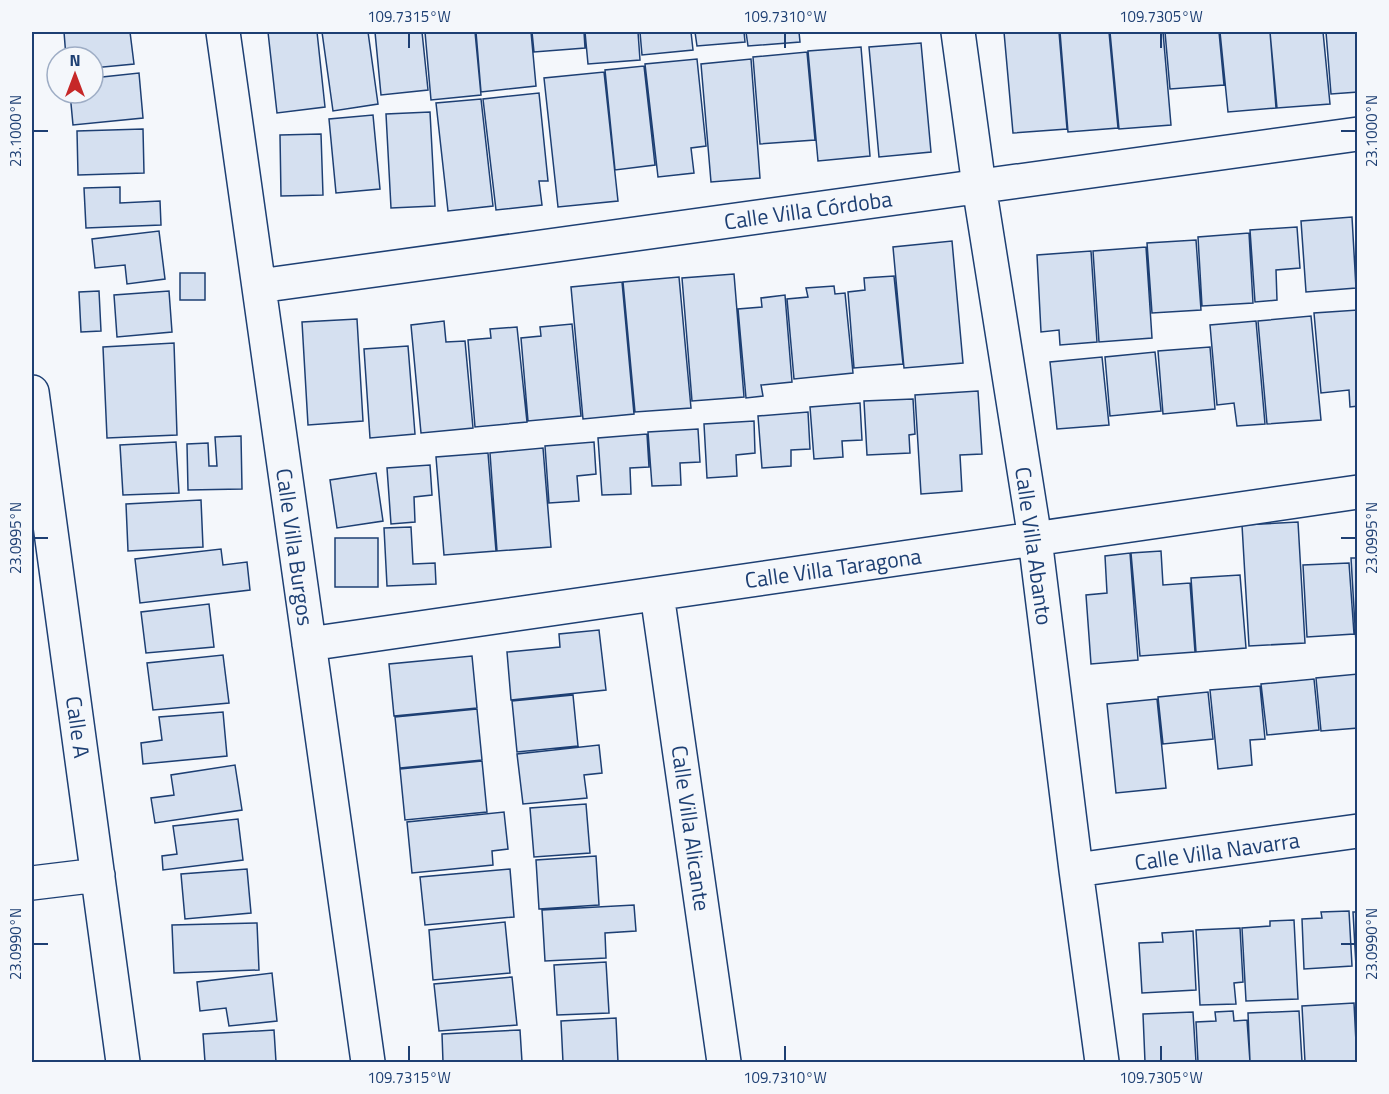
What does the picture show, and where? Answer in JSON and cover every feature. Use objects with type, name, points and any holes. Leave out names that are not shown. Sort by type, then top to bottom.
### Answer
[{"type":"street","name":"Calle Villa Burgos","points":[[223,32],[368,1062]]},
{"type":"street","name":"Calle Villa Abanto","points":[[958,32],[979,186],[1035,539],[1102,1062]]},
{"type":"street","name":"Calle Villa Córdoba","points":[[259,286],[1358,134]]},
{"type":"street","name":"Calle A","points":[[32,392],[37,469],[98,875],[123,1062]]},
{"type":"street","name":"Calle Villa Taragona","points":[[309,644],[1358,492]]},
{"type":"street","name":"Calle Villa Alicante","points":[[657,594],[724,1062]]},
{"type":"street","name":"Calle Villa Navarra","points":[[1076,870],[1358,831]]},
{"type":"street","points":[[32,883],[98,875]]},
{"type":"building","points":[[64,32],[130,32],[134,64],[105,67],[105,45],[65,45]]},
{"type":"building","points":[[268,32],[317,32],[325,107],[277,113]]},
{"type":"building","points":[[322,32],[368,32],[378,104],[333,111]]},
{"type":"building","points":[[375,32],[422,32],[428,90],[381,95]]},
{"type":"building","points":[[425,32],[475,32],[481,95],[431,100]]},
{"type":"building","points":[[476,32],[531,32],[536,86],[481,92]]},
{"type":"building","points":[[532,32],[584,32],[585,48],[534,52]]},
{"type":"building","points":[[585,32],[638,32],[640,60],[588,64]]},
{"type":"building","points":[[640,32],[691,32],[693,50],[642,55]]},
{"type":"building","points":[[695,32],[744,32],[745,42],[697,46]]},
{"type":"building","points":[[746,32],[799,32],[800,42],[748,46]]},
{"type":"building","points":[[1004,32],[1059,32],[1067,129],[1013,133]]},
{"type":"building","points":[[1060,32],[1109,32],[1118,128],[1068,132]]},
{"type":"building","points":[[1110,32],[1163,32],[1171,125],[1119,129]]},
{"type":"building","points":[[1165,32],[1219,32],[1224,85],[1170,89]]},
{"type":"building","points":[[1220,32],[1270,32],[1276,108],[1228,112]]},
{"type":"building","points":[[1270,32],[1323,32],[1330,104],[1277,108]]},
{"type":"building","points":[[1326,32],[1358,32],[1358,92],[1331,94]]},
{"type":"building","points":[[921,43],[931,152],[879,157],[869,47]]},
{"type":"building","points":[[861,47],[870,156],[818,161],[808,51]]},
{"type":"building","points":[[807,52],[815,140],[760,144],[753,57]]},
{"type":"building","points":[[697,59],[706,146],[691,148],[694,173],[658,177],[645,64]]},
{"type":"building","points":[[751,59],[760,178],[711,182],[701,64]]},
{"type":"building","points":[[644,66],[655,165],[615,170],[605,70]]},
{"type":"building","points":[[604,72],[618,201],[558,207],[544,78]]},
{"type":"building","points":[[139,73],[143,118],[73,125],[71,105],[105,105],[105,77]]},
{"type":"building","points":[[539,93],[548,181],[539,181],[542,205],[496,210],[483,99]]},
{"type":"building","points":[[481,99],[493,206],[448,211],[436,103]]},
{"type":"building","points":[[430,112],[435,206],[391,208],[386,114]]},
{"type":"building","points":[[373,115],[380,189],[336,193],[329,119]]},
{"type":"building","points":[[143,129],[144,173],[78,175],[77,131]]},
{"type":"building","points":[[321,134],[323,195],[281,196],[280,135]]},
{"type":"building","points":[[120,187],[120,203],[160,201],[161,225],[86,228],[84,188]]},
{"type":"building","points":[[1352,217],[1356,288],[1306,292],[1301,221]]},
{"type":"building","points":[[1297,227],[1300,268],[1276,270],[1277,300],[1255,302],[1250,230]]},
{"type":"building","points":[[159,231],[165,279],[127,284],[125,265],[95,268],[92,239]]},
{"type":"building","points":[[1249,233],[1253,303],[1202,306],[1198,237]]},
{"type":"building","points":[[1196,240],[1201,310],[1152,313],[1147,243]]},
{"type":"building","points":[[952,241],[963,363],[904,368],[893,247]]},
{"type":"building","points":[[1146,247],[1152,338],[1099,342],[1093,251]]},
{"type":"building","points":[[1091,251],[1097,342],[1060,345],[1059,330],[1041,332],[1037,255]]},
{"type":"building","points":[[180,273],[205,273],[205,300],[180,300]]},
{"type":"building","points":[[734,274],[744,397],[692,401],[682,278]]},
{"type":"building","points":[[894,276],[903,364],[854,368],[848,292],[865,290],[864,278]]},
{"type":"building","points":[[679,277],[691,408],[635,412],[623,282]]},
{"type":"building","points":[[622,282],[634,414],[583,419],[571,287]]},
{"type":"building","points":[[834,286],[835,294],[845,293],[853,373],[794,379],[787,299],[808,297],[806,288]]},
{"type":"building","points":[[99,291],[101,331],[81,332],[79,292]]},
{"type":"building","points":[[169,291],[172,332],[117,337],[114,295]]},
{"type":"building","points":[[785,295],[792,382],[761,385],[763,396],[746,398],[738,309],[762,307],[761,298]]},
{"type":"building","points":[[1358,310],[1358,406],[1350,407],[1349,390],[1321,393],[1314,313]]},
{"type":"building","points":[[1311,316],[1321,420],[1267,424],[1258,321]]},
{"type":"building","points":[[357,319],[363,421],[308,425],[302,322]]},
{"type":"building","points":[[444,321],[446,342],[465,341],[473,428],[421,433],[411,325]]},
{"type":"building","points":[[1256,321],[1265,424],[1237,426],[1234,403],[1217,405],[1210,325]]},
{"type":"building","points":[[572,324],[581,416],[528,421],[521,338],[541,336],[540,327]]},
{"type":"building","points":[[517,327],[527,422],[475,427],[468,340],[491,338],[490,329]]},
{"type":"building","points":[[174,343],[177,435],[107,438],[103,347]]},
{"type":"building","points":[[408,346],[415,434],[370,438],[364,349]]},
{"type":"building","points":[[1210,347],[1215,409],[1163,414],[1158,351]]},
{"type":"building","points":[[1155,352],[1161,411],[1110,416],[1105,357]]},
{"type":"building","points":[[1102,357],[1109,425],[1057,429],[1050,362]]},
{"type":"building","points":[[978,391],[982,454],[960,455],[962,491],[921,494],[915,395]]},
{"type":"building","points":[[913,399],[915,434],[909,435],[910,453],[867,455],[864,401]]},
{"type":"building","points":[[860,403],[862,440],[842,441],[843,457],[814,459],[810,407]]},
{"type":"building","points":[[808,412],[810,449],[791,450],[791,466],[762,468],[758,416]]},
{"type":"building","points":[[754,421],[755,453],[736,455],[737,476],[707,478],[704,424]]},
{"type":"building","points":[[698,429],[700,462],[680,463],[681,485],[652,486],[648,432]]},
{"type":"building","points":[[647,434],[649,467],[630,468],[631,494],[602,495],[598,438]]},
{"type":"building","points":[[241,436],[242,489],[188,490],[187,444],[208,443],[209,466],[217,466],[215,437]]},
{"type":"building","points":[[176,442],[179,493],[123,495],[120,445]]},
{"type":"building","points":[[594,442],[596,474],[577,476],[579,501],[549,503],[545,446]]},
{"type":"building","points":[[543,448],[551,547],[497,551],[490,453]]},
{"type":"building","points":[[488,453],[496,551],[444,555],[436,457]]},
{"type":"building","points":[[430,465],[432,495],[414,497],[415,522],[391,524],[387,468]]},
{"type":"building","points":[[376,473],[383,521],[337,528],[330,480]]},
{"type":"building","points":[[201,500],[203,547],[128,551],[126,504]]},
{"type":"building","points":[[1298,522],[1305,643],[1249,646],[1242,525]]},
{"type":"building","points":[[411,527],[413,564],[435,563],[436,584],[387,586],[384,528]]},
{"type":"building","points":[[335,538],[378,538],[378,587],[335,587]]},
{"type":"building","points":[[221,549],[223,565],[247,562],[250,590],[140,603],[135,559]]},
{"type":"building","points":[[1161,551],[1163,585],[1190,583],[1195,652],[1140,656],[1131,553]]},
{"type":"building","points":[[1130,553],[1138,660],[1091,664],[1086,595],[1107,593],[1105,556]]},
{"type":"building","points":[[1351,558],[1358,558],[1358,643],[1356,643]]},
{"type":"building","points":[[1349,563],[1354,634],[1307,637],[1303,565]]},
{"type":"building","points":[[1240,575],[1246,648],[1196,652],[1191,578]]},
{"type":"building","points":[[209,604],[214,647],[146,653],[141,612]]},
{"type":"building","points":[[599,630],[606,690],[511,700],[507,652],[560,647],[559,634]]},
{"type":"building","points":[[223,655],[229,703],[153,710],[147,663]]},
{"type":"building","points":[[472,656],[477,708],[394,716],[389,664]]},
{"type":"building","points":[[1358,674],[1358,728],[1321,731],[1316,678]]},
{"type":"building","points":[[1314,679],[1319,730],[1267,735],[1261,684]]},
{"type":"building","points":[[1260,686],[1265,739],[1250,740],[1252,765],[1218,769],[1210,690]]},
{"type":"building","points":[[1208,692],[1213,739],[1163,744],[1158,697]]},
{"type":"building","points":[[573,695],[578,746],[517,752],[512,701]]},
{"type":"building","points":[[1157,699],[1166,788],[1116,793],[1107,704]]},
{"type":"building","points":[[477,709],[482,760],[400,768],[395,717]]},
{"type":"building","points":[[223,712],[227,756],[143,764],[141,743],[162,740],[159,717]]},
{"type":"building","points":[[599,745],[602,773],[584,775],[587,798],[523,804],[517,754]]},
{"type":"building","points":[[482,761],[487,812],[405,820],[400,769]]},
{"type":"building","points":[[235,765],[242,810],[155,823],[151,798],[174,795],[171,775]]},
{"type":"building","points":[[586,804],[590,853],[534,857],[530,808]]},
{"type":"building","points":[[504,812],[508,849],[492,851],[493,865],[412,873],[407,822]]},
{"type":"building","points":[[238,819],[243,860],[163,870],[162,856],[177,854],[173,826]]},
{"type":"building","points":[[596,856],[599,905],[539,909],[536,860]]},
{"type":"building","points":[[247,869],[251,913],[185,919],[181,874]]},
{"type":"building","points":[[510,869],[514,917],[425,925],[420,877]]},
{"type":"building","points":[[634,905],[636,931],[605,933],[606,958],[545,961],[542,910]]},
{"type":"building","points":[[1349,911],[1352,966],[1304,969],[1302,919],[1322,918],[1321,912]]},
{"type":"building","points":[[1353,912],[1358,912],[1358,966],[1356,966]]},
{"type":"building","points":[[1294,920],[1298,999],[1246,1001],[1242,928],[1270,926],[1270,921]]},
{"type":"building","points":[[505,922],[510,973],[433,980],[429,930]]},
{"type":"building","points":[[257,923],[259,970],[174,973],[172,925]]},
{"type":"building","points":[[1240,928],[1243,982],[1234,983],[1236,1004],[1200,1005],[1196,930]]},
{"type":"building","points":[[1193,931],[1196,990],[1142,993],[1139,943],[1163,942],[1162,933]]},
{"type":"building","points":[[606,962],[609,1013],[557,1015],[554,965]]},
{"type":"building","points":[[272,973],[277,1021],[229,1026],[226,1008],[200,1011],[197,982]]},
{"type":"building","points":[[512,977],[517,1025],[439,1031],[434,984]]},
{"type":"building","points":[[1354,1003],[1357,1062],[1305,1062],[1302,1006]]},
{"type":"building","points":[[1233,1011],[1234,1021],[1247,1020],[1250,1062],[1198,1062],[1196,1022],[1216,1021],[1215,1012]]},
{"type":"building","points":[[1299,1011],[1302,1062],[1250,1062],[1248,1013]]},
{"type":"building","points":[[1193,1012],[1196,1062],[1145,1062],[1143,1014]]},
{"type":"building","points":[[616,1018],[618,1062],[563,1062],[561,1021]]},
{"type":"building","points":[[274,1030],[276,1062],[205,1062],[203,1034]]},
{"type":"building","points":[[520,1030],[522,1062],[443,1062],[442,1034]]}]
